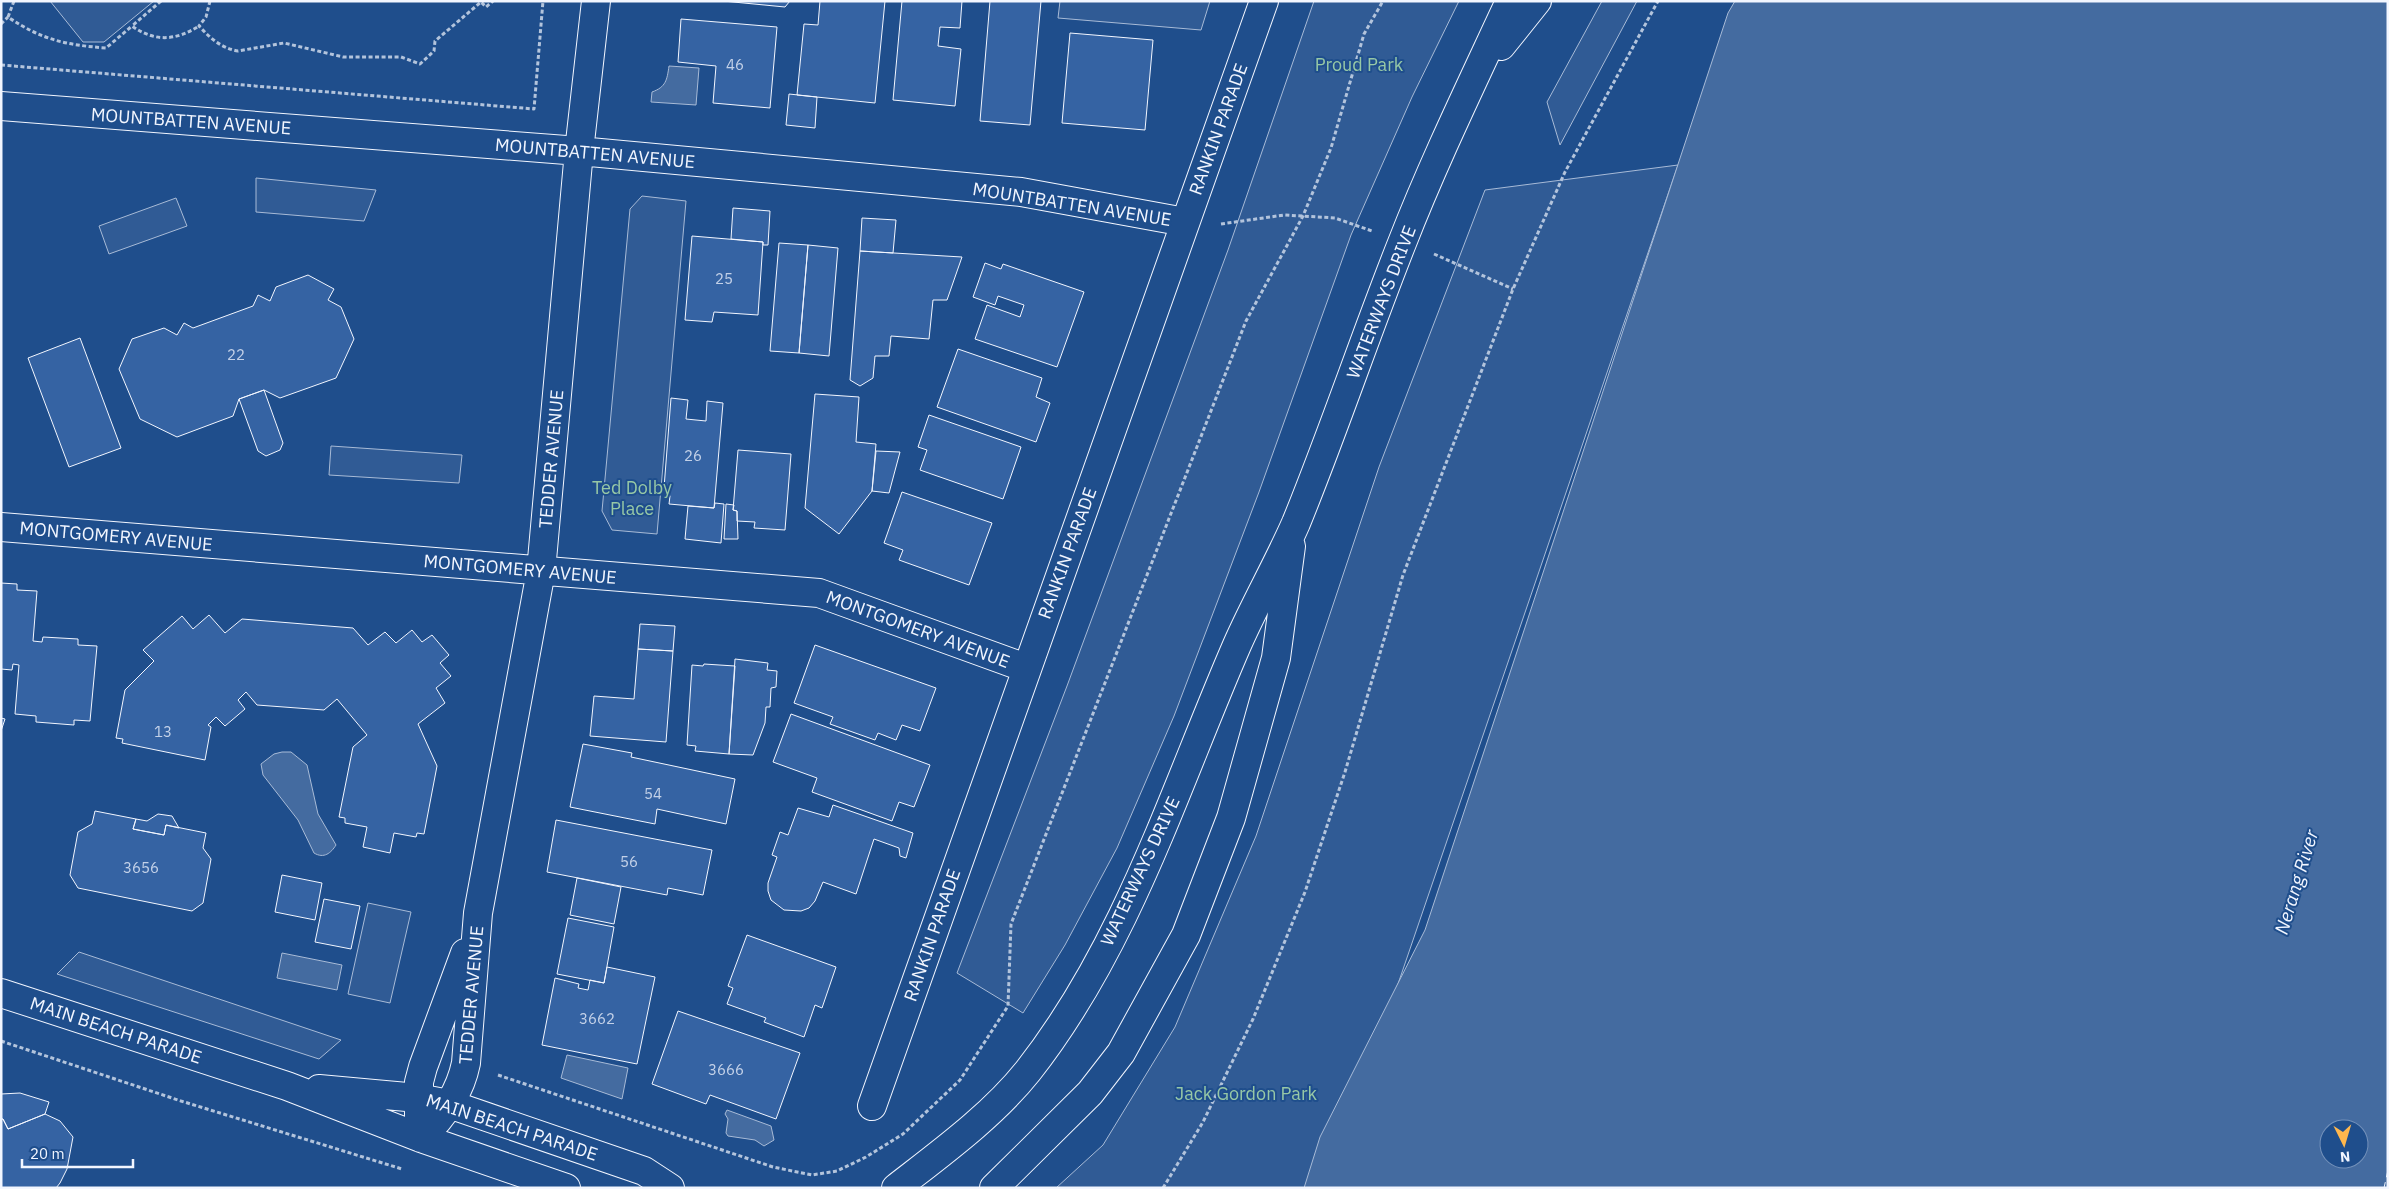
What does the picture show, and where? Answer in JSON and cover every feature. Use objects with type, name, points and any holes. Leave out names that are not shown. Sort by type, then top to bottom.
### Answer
[{"type":"street","name":"TEDDER AVENUE","points":[[422,1138],[449,1104],[463,1078],[466,1063],[478,913],[541,571],[580,151],[596,1]]},
{"type":"street","name":"RANKIN PARADE","points":[[872,1106],[1264,1]]},
{"type":"street","name":"WATERWAYS DRIVE","points":[[896,1188],[935,1158],[992,1108],[1026,1073],[1062,1024],[1119,925],[1144,872],[1239,640],[1294,527],[1337,418],[1402,242],[1510,1]]},
{"type":"street","name":"WATERWAYS DRIVE","points":[[1474,80],[1537,1]]},
{"type":"street","name":"MOUNTBATTEN AVENUE","points":[[1,106],[580,151],[1021,192],[1185,222]]},
{"type":"street","name":"MONTGOMERY AVENUE","points":[[1,527],[819,593],[1026,668]]},
{"type":"street","name":"WATERWAYS DRIVE","points":[[994,1188],[1090,1093],[1116,1060],[1186,935],[1232,818],[1276,658],[1294,527]]},
{"type":"street","name":"TEDDER AVENUE","points":[[422,1138],[418,1098],[423,1067],[438,1031],[478,913]]},
{"type":"street","name":"MAIN BEACH PARADE","points":[[1,993],[287,1086],[422,1138],[566,1188]]},
{"type":"street","name":"MAIN BEACH PARADE","points":[[287,1086],[418,1098],[449,1104],[644,1171],[670,1188]]},
{"type":"path","points":[[1,24],[8,17],[14,1]]},
{"type":"path","points":[[8,17],[24,28],[50,40],[106,48],[161,1]]},
{"type":"path","points":[[132,26],[148,36],[168,39],[180,37],[199,26],[206,17],[210,1]]},
{"type":"path","points":[[199,26],[209,37],[230,50],[238,51],[284,43],[343,57],[367,58],[389,55],[420,64],[434,51],[435,41],[482,2],[486,7],[493,1]]},
{"type":"path","points":[[1,65],[534,109],[543,1]]},
{"type":"path","points":[[1162,1188],[1208,1114],[1253,1018],[1305,892],[1346,772],[1403,576],[1513,289],[1565,172],[1658,1]]},
{"type":"path","points":[[1185,222],[1225,224],[1284,215],[1335,218],[1451,260],[1513,289]]},
{"type":"path","points":[[1,1041],[181,1101],[405,1170]]},
{"type":"shaded area","points":[[50,1],[154,1],[104,42],[83,42]]},
{"type":"shaded area","points":[[1060,1],[1210,1],[1201,30],[1058,18]]},
{"type":"shaded area","name":"Proud Park","points":[[1314,1],[1459,1],[1412,97],[1351,235],[1259,492],[1174,716],[1117,848],[1065,945],[1023,1013],[957,973],[1067,686],[1228,250]]},
{"type":"shaded area","points":[[1602,1],[1637,1],[1560,145],[1547,102]]},
{"type":"shaded area","name":"Jack Gordon Park","points":[[1678,165],[1398,984],[1308,1188],[1056,1188],[1103,1145],[1175,1027],[1256,836],[1379,467],[1485,190]]},
{"type":"shaded area","points":[[256,178],[376,190],[364,221],[256,212]]},
{"type":"shaded area","name":"Ted Dolby Place","points":[[642,196],[686,201],[657,534],[612,530],[602,511],[630,209]]},
{"type":"shaded area","points":[[176,198],[187,226],[109,254],[99,226]]},
{"type":"shaded area","points":[[331,446],[462,455],[459,483],[329,475]]},
{"type":"shaded area","points":[[368,903],[411,912],[390,1003],[348,994]]},
{"type":"shaded area","points":[[79,952],[341,1040],[319,1059],[57,974]]},
{"type":"water","name":"Nerang River","points":[[1735,1],[2388,1],[2388,1188],[1304,1188],[1320,1137],[1425,930],[1728,13]]},
{"type":"water","points":[[669,66],[699,68],[696,105],[651,102],[652,92],[660,88],[665,82]]},
{"type":"water","points":[[291,752],[307,765],[318,814],[336,845],[327,854],[318,855],[314,853],[298,820],[263,775],[261,764],[274,754]]},
{"type":"water","points":[[282,953],[342,965],[337,990],[277,978]]},
{"type":"water","points":[[567,1055],[628,1068],[622,1099],[561,1078]]},
{"type":"water","points":[[727,1110],[771,1126],[774,1140],[764,1146],[755,1140],[728,1136],[726,1133],[728,1119],[725,1114]]},
{"type":"building","points":[[723,1],[790,1],[785,7]]},
{"type":"building","points":[[820,1],[885,1],[875,103],[797,95],[804,24],[818,25]]},
{"type":"building","points":[[902,1],[962,1],[960,28],[940,27],[938,46],[961,49],[955,106],[893,100]]},
{"type":"building","points":[[990,1],[1041,1],[1030,125],[980,121]]},
{"type":"building","points":[[681,19],[777,27],[770,108],[713,103],[716,66],[678,62]]},
{"type":"building","points":[[1070,33],[1153,40],[1145,130],[1062,123]]},
{"type":"building","points":[[789,94],[817,97],[815,128],[786,125]]},
{"type":"building","points":[[733,208],[770,211],[768,245],[763,245],[763,242],[731,239]]},
{"type":"building","points":[[862,218],[896,220],[893,253],[860,251]]},
{"type":"building","points":[[692,236],[763,242],[758,315],[714,312],[712,322],[685,320]]},
{"type":"building","points":[[779,243],[808,245],[799,353],[770,351]]},
{"type":"building","points":[[808,245],[838,248],[829,356],[799,353]]},
{"type":"building","points":[[860,251],[962,257],[947,300],[933,300],[929,339],[891,336],[889,356],[875,356],[873,378],[860,386],[850,380]]},
{"type":"building","points":[[985,263],[1001,269],[1003,264],[1084,292],[1057,367],[975,339],[987,305],[1020,317],[1024,305],[998,296],[995,305],[973,297]]},
{"type":"building","points":[[308,275],[334,289],[328,300],[341,307],[354,339],[336,378],[280,398],[264,390],[239,399],[233,416],[177,437],[140,419],[119,369],[132,339],[164,328],[177,335],[184,323],[193,328],[253,306],[258,295],[270,301],[276,287]]},
{"type":"building","points":[[80,338],[121,448],[69,467],[28,358]]},
{"type":"building","points":[[958,349],[1042,378],[1036,397],[1050,403],[1036,442],[937,407]]},
{"type":"building","points":[[264,390],[283,443],[280,450],[266,456],[258,451],[239,399]]},
{"type":"building","points":[[815,394],[859,397],[856,442],[876,444],[872,491],[839,534],[805,508]]},
{"type":"building","points":[[671,398],[688,400],[686,419],[706,421],[707,401],[723,403],[714,508],[669,504],[670,496],[664,488]]},
{"type":"building","points":[[929,415],[1021,447],[1003,499],[920,470],[927,450],[918,447]]},
{"type":"building","points":[[738,450],[791,454],[785,530],[754,528],[755,522],[737,521],[737,511],[733,510]]},
{"type":"building","points":[[876,451],[900,452],[889,493],[872,491]]},
{"type":"building","points":[[902,492],[992,523],[969,585],[899,560],[903,550],[884,543]]},
{"type":"building","points":[[715,503],[724,504],[721,543],[685,539],[688,506],[714,508]]},
{"type":"building","points":[[726,504],[734,505],[733,510],[737,511],[738,539],[724,539]]},
{"type":"building","points":[[1,583],[17,584],[17,590],[37,591],[33,641],[42,642],[43,637],[78,639],[78,645],[97,646],[90,721],[74,720],[74,725],[36,722],[36,716],[15,714],[19,665],[13,664],[12,670],[1,669]]},
{"type":"building","points":[[209,615],[225,633],[242,619],[353,628],[368,645],[385,632],[396,643],[412,630],[422,642],[432,635],[449,655],[440,663],[451,676],[436,688],[445,703],[418,724],[437,766],[424,834],[417,833],[416,837],[394,833],[390,853],[363,847],[367,827],[345,823],[345,818],[339,817],[353,747],[367,735],[337,699],[324,710],[257,705],[246,692],[238,700],[245,709],[225,726],[216,717],[208,725],[211,727],[205,760],[122,743],[123,739],[116,738],[125,690],[154,661],[143,650],[182,616],[193,629]]},
{"type":"building","points":[[640,624],[675,626],[673,651],[638,649]]},
{"type":"building","points":[[815,645],[936,688],[920,731],[902,725],[896,740],[878,733],[875,740],[830,724],[833,717],[794,703]]},
{"type":"building","points":[[638,649],[673,651],[666,742],[590,736],[594,696],[634,699]]},
{"type":"building","points":[[735,659],[768,663],[767,670],[777,671],[776,687],[771,688],[770,707],[766,707],[765,723],[753,755],[729,754]]},
{"type":"building","points":[[704,664],[735,666],[729,754],[695,751],[696,746],[687,745],[692,665],[703,666]]},
{"type":"building","points":[[791,714],[930,765],[914,807],[899,802],[892,821],[812,792],[817,778],[773,762]]},
{"type":"building","points":[[1,718],[5,719],[1,731]]},
{"type":"building","points":[[583,744],[632,753],[631,757],[735,779],[726,824],[657,809],[655,824],[570,807]]},
{"type":"building","points":[[833,805],[913,833],[906,858],[900,856],[899,848],[874,839],[856,894],[823,882],[815,901],[809,908],[801,911],[784,910],[771,900],[768,891],[768,883],[777,857],[772,855],[780,832],[788,835],[798,808],[829,817]]},
{"type":"building","points":[[95,811],[136,819],[133,829],[164,835],[166,825],[206,833],[203,848],[211,859],[203,903],[192,911],[78,888],[70,875],[78,832],[92,824]]},
{"type":"building","points":[[158,814],[172,816],[179,828],[166,825],[164,835],[133,829],[136,819],[147,821]]},
{"type":"building","points":[[556,820],[712,850],[703,895],[668,888],[667,895],[547,872]]},
{"type":"building","points":[[282,875],[322,883],[315,920],[275,912]]},
{"type":"building","points":[[577,878],[621,887],[614,924],[570,915]]},
{"type":"building","points":[[324,899],[360,906],[351,949],[315,942]]},
{"type":"building","points":[[568,918],[614,927],[604,983],[557,974]]},
{"type":"building","points":[[747,935],[836,967],[822,1008],[815,1005],[804,1037],[764,1022],[766,1018],[727,1004],[733,988],[728,986]]},
{"type":"building","points":[[607,967],[655,977],[637,1064],[542,1045],[555,978],[579,984],[578,988],[588,990],[590,980],[604,983]]},
{"type":"building","points":[[678,1011],[800,1053],[776,1119],[710,1095],[706,1104],[652,1084]]},
{"type":"building","points":[[20,1093],[49,1102],[45,1114],[8,1129],[3,1119],[1,1119],[1,1094]]},
{"type":"building","points":[[45,1114],[60,1121],[73,1137],[67,1169],[60,1183],[56,1188],[1,1188],[1,1119],[3,1119],[8,1129]]},
{"type":"ferry route","points":[[2384,1188],[2388,1170]]}]
